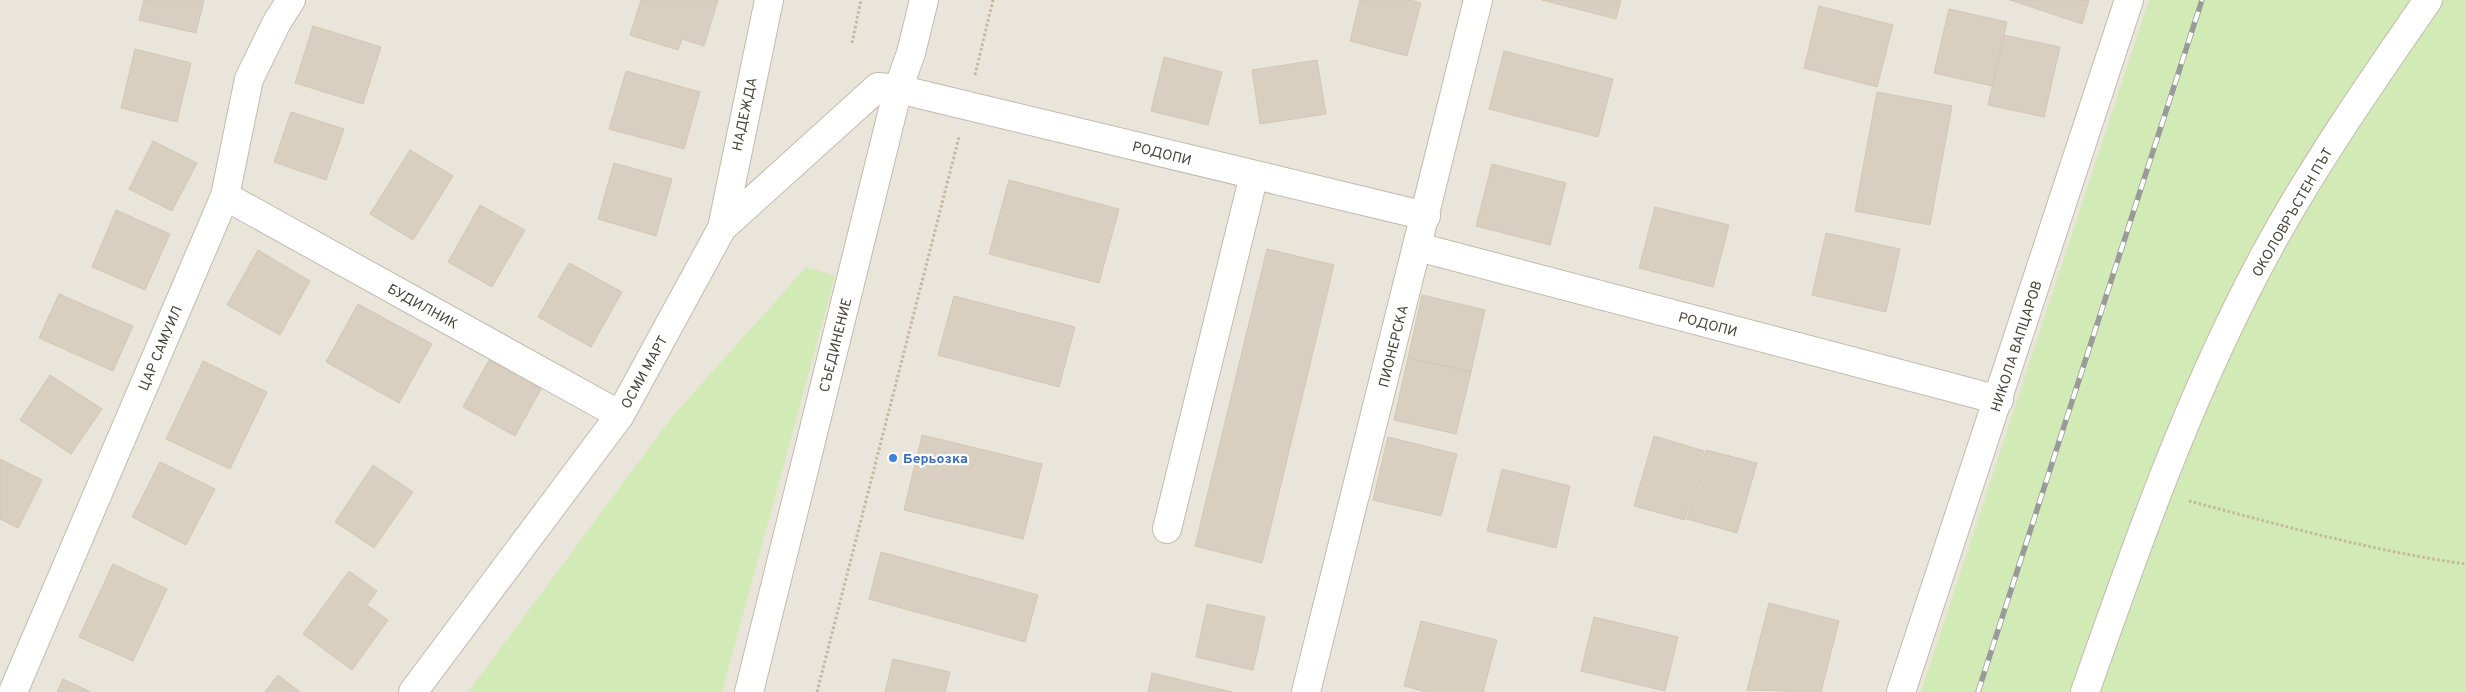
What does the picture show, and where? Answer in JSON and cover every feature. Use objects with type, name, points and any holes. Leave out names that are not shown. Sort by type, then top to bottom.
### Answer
[{"type":"street","name":"ЦАР САМУИЛ","points":[[13,692],[225,196],[249,79],[277,22],[291,0]]},
{"type":"street","name":"НАДЕЖДА","points":[[722,228],[769,0]]},
{"type":"street","name":"СЪЕДИНЕНИЕ","points":[[749,692],[888,88],[911,53],[924,0]]},
{"type":"street","name":"ПИОНЕРСКА","points":[[1306,692],[1426,216],[1478,0]]},
{"type":"street","name":"НИКОЛА ВАПЦАРОВ","points":[[1901,692],[1999,400],[2128,0]]},
{"type":"street","name":"ОКОЛОВРЪСТЕН ПЪТ","points":[[2158,493],[2194,399],[2268,249],[2355,107],[2428,0]]},
{"type":"street","name":"ОСМИ МАРТ","points":[[413,692],[620,415],[722,228],[888,88]]},
{"type":"street","name":"РОДОПИ","points":[[888,88],[1426,216]]},
{"type":"street","points":[[1166,528],[1254,175]]},
{"type":"street","name":"БУДИЛНИК","points":[[225,196],[620,415]]},
{"type":"street","name":"РОДОПИ","points":[[1418,247],[1999,400]]},
{"type":"street","points":[[2085,692],[2158,493]]},
{"type":"path","points":[[852,43],[861,0]]},
{"type":"path","points":[[817,692],[993,0]]},
{"type":"path","points":[[2158,493],[2300,530],[2430,559],[2466,564]]},
{"type":"shaded area","points":[[0,0],[2466,0],[2466,692],[0,692]]},
{"type":"green space","points":[[2149,0],[2466,0],[2466,692],[1921,692]]},
{"type":"green space","points":[[806,267],[835,276],[722,692],[468,692],[672,417]]},
{"type":"building","points":[[144,0],[204,0],[196,33],[139,20]]},
{"type":"building","points":[[641,0],[718,0],[704,46],[682,39],[678,50],[630,35]]},
{"type":"building","points":[[1360,0],[1410,0],[1421,3],[1407,56],[1350,41]]},
{"type":"building","points":[[1542,0],[1621,0],[1616,19]]},
{"type":"building","points":[[2010,0],[2089,0],[2082,24]]},
{"type":"building","points":[[1819,6],[1893,25],[1877,87],[1804,68]]},
{"type":"building","points":[[1949,9],[2007,22],[1992,86],[1934,73]]},
{"type":"building","points":[[313,26],[381,47],[363,104],[295,83]]},
{"type":"building","points":[[2004,35],[2060,47],[2044,117],[1988,105]]},
{"type":"building","points":[[135,49],[191,63],[177,122],[121,108]]},
{"type":"building","points":[[1504,51],[1613,79],[1598,137],[1489,109]]},
{"type":"building","points":[[1164,57],[1222,72],[1208,125],[1151,111]]},
{"type":"building","points":[[1317,60],[1326,114],[1260,124],[1252,70]]},
{"type":"building","points":[[626,71],[700,92],[684,149],[609,129]]},
{"type":"building","points":[[1877,92],[1952,106],[1930,225],[1855,211]]},
{"type":"building","points":[[291,112],[344,129],[326,180],[274,162]]},
{"type":"building","points":[[153,141],[197,163],[172,211],[129,189]]},
{"type":"building","points":[[410,150],[453,176],[413,240],[370,214]]},
{"type":"building","points":[[614,163],[672,179],[656,236],[598,219]]},
{"type":"building","points":[[1492,164],[1566,183],[1550,245],[1476,226]]},
{"type":"building","points":[[1009,180],[1119,209],[1099,283],[989,254]]},
{"type":"building","points":[[480,205],[525,230],[492,287],[448,262]]},
{"type":"building","points":[[1655,207],[1729,225],[1713,287],[1639,268]]},
{"type":"building","points":[[116,210],[170,234],[145,290],[92,267]]},
{"type":"building","points":[[1826,233],[1900,249],[1886,312],[1812,295]]},
{"type":"building","points":[[1267,249],[1334,265],[1262,563],[1195,546]]},
{"type":"building","points":[[258,250],[310,281],[280,335],[227,305]]},
{"type":"building","points":[[569,263],[622,292],[591,347],[538,317]]},
{"type":"building","points":[[59,294],[133,326],[113,371],[39,338]]},
{"type":"building","points":[[1422,295],[1485,310],[1471,372],[1408,358]]},
{"type":"building","points":[[954,296],[1075,327],[1059,387],[938,355]]},
{"type":"building","points":[[358,304],[432,344],[399,403],[326,362]]},
{"type":"building","points":[[1408,358],[1471,372],[1456,434],[1394,420]]},
{"type":"building","points":[[489,360],[541,389],[515,436],[463,407]]},
{"type":"building","points":[[203,361],[267,392],[230,469],[166,439]]},
{"type":"building","points":[[50,375],[102,409],[71,454],[20,420]]},
{"type":"building","points":[[922,435],[1042,464],[1023,539],[904,510]]},
{"type":"building","points":[[1654,436],[1704,451],[1685,520],[1634,506]]},
{"type":"building","points":[[1388,437],[1457,454],[1441,516],[1373,500]]},
{"type":"building","points":[[1706,450],[1757,463],[1737,533],[1687,519]]},
{"type":"building","points":[[0,459],[42,480],[18,528],[0,519]]},
{"type":"building","points":[[160,462],[215,489],[186,545],[132,517]]},
{"type":"building","points":[[373,465],[413,492],[374,548],[335,522]]},
{"type":"building","points":[[1502,469],[1570,486],[1556,548],[1487,531]]},
{"type":"building","points":[[881,552],[1038,595],[1025,642],[869,599]]},
{"type":"building","points":[[113,564],[167,589],[133,661],[79,637]]},
{"type":"building","points":[[349,571],[377,591],[367,605],[388,620],[352,670],[303,634]]},
{"type":"building","points":[[1769,603],[1839,621],[1821,692],[1747,690]]},
{"type":"building","points":[[1207,604],[1265,617],[1253,670],[1196,657]]},
{"type":"building","points":[[1594,617],[1678,637],[1665,691],[1581,671]]},
{"type":"building","points":[[1421,621],[1497,640],[1483,692],[1427,692],[1404,686]]},
{"type":"building","points":[[893,659],[950,672],[945,692],[885,692]]},
{"type":"building","points":[[1152,673],[1232,692],[1148,692]]},
{"type":"building","points":[[278,675],[300,692],[265,692]]},
{"type":"building","points":[[63,679],[91,692],[57,692]]},
{"type":"railway","points":[[1978,692],[2202,0]]},
{"type":"place","name":"Берьозка","points":[[893,458]]}]
